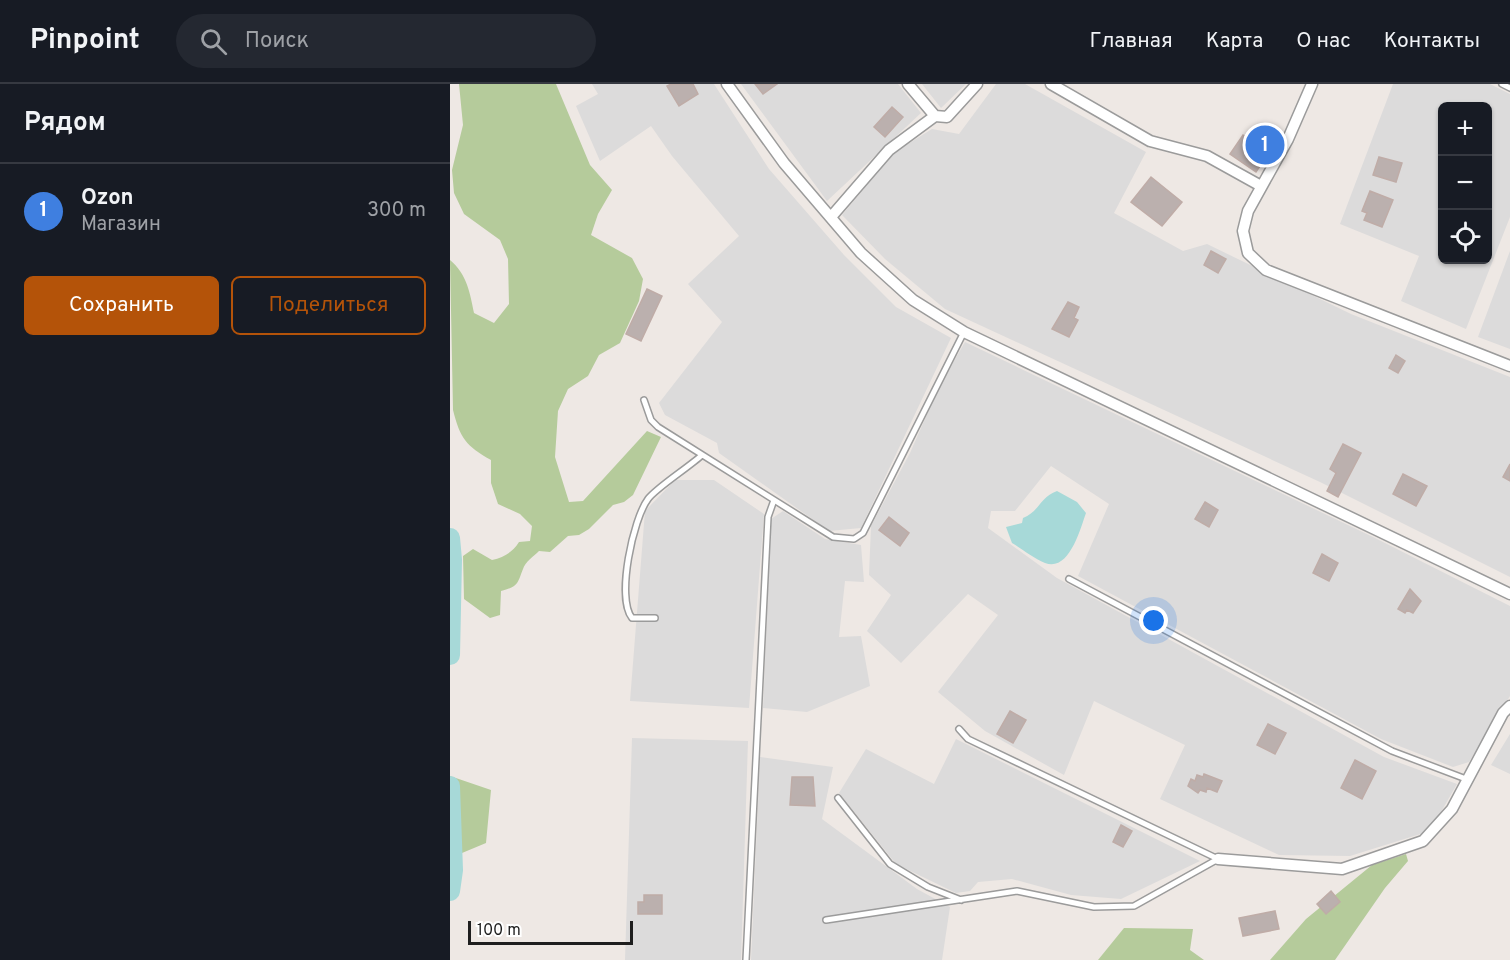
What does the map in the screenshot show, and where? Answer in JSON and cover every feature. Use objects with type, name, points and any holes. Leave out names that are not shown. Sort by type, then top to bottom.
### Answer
[{"type":"street","points":[[727,84],[783,162],[861,253],[913,300],[964,332],[1510,594]]},
{"type":"street","points":[[908,84],[935,116]]},
{"type":"street","points":[[831,217],[890,150],[935,116],[947,117],[977,84]]},
{"type":"street","points":[[1051,84],[1150,141],[1206,156],[1261,186]]},
{"type":"street","points":[[1312,84],[1288,139],[1248,211],[1243,231],[1248,253],[1266,270],[1510,366]]},
{"type":"street","points":[[1218,859],[1342,869],[1423,841],[1452,809],[1503,713],[1510,706]]},
{"type":"lane","points":[[1502,84],[1510,88]]},
{"type":"lane","points":[[644,400],[651,420],[658,427],[833,537],[854,539],[863,533],[964,332]]},
{"type":"lane","points":[[655,618],[632,618],[627,612],[625,594],[631,540],[648,499],[702,455]]},
{"type":"lane","points":[[746,960],[768,517],[774,500]]},
{"type":"lane","points":[[1068,579],[1392,751],[1466,779]]},
{"type":"lane","points":[[959,729],[968,739],[1218,859]]},
{"type":"lane","points":[[838,798],[890,864],[928,887],[962,900]]},
{"type":"lane","points":[[826,920],[1017,891],[1094,907],[1134,906],[1218,859]]},
{"type":"shaded area","points":[[592,84],[714,84],[769,169],[844,255],[896,307],[951,338],[861,528],[829,531],[719,453],[717,443],[665,415],[659,403],[722,322],[688,284],[739,236],[672,156],[651,126],[600,161],[576,106],[598,94]]},
{"type":"shaded area","points":[[741,84],[898,84],[921,113],[827,201]]},
{"type":"shaded area","points":[[922,84],[966,84],[941,108]]},
{"type":"shaded area","points":[[996,84],[1025,84],[1146,152],[1114,213],[1183,251],[1207,244],[1351,314],[1510,377],[1510,577],[1320,482],[945,309],[885,259],[842,215],[895,152],[932,129],[959,134]]},
{"type":"shaded area","points":[[1393,84],[1490,84],[1510,94],[1510,217],[1492,263],[1492,102],[1438,102],[1438,264],[1492,264],[1466,329],[1401,301],[1419,256],[1340,224]]},
{"type":"shaded area","points":[[1510,251],[1510,349],[1478,337]]},
{"type":"shaded area","points":[[965,342],[1373,537],[1510,606],[1510,696],[1469,762],[1453,767],[1381,739],[1078,576],[1109,504],[1051,466],[1015,511],[991,511],[988,528],[1057,578],[1384,757],[1457,784],[1430,831],[1350,856],[1279,855],[1160,799],[1185,745],[1094,701],[1064,775],[985,731],[938,692],[998,615],[968,594],[901,663],[867,631],[891,595],[869,575],[871,526],[910,453],[939,387]]},
{"type":"shaded area","points":[[675,480],[714,480],[764,514],[749,708],[630,701],[645,511]]},
{"type":"shaded area","points":[[783,511],[825,539],[861,545],[864,582],[845,581],[839,637],[861,636],[870,686],[807,712],[763,708],[771,519]]},
{"type":"shaded area","points":[[1510,734],[1510,774],[1491,765]]},
{"type":"shaded area","points":[[632,738],[748,741],[741,960],[625,960]]},
{"type":"shaded area","points":[[956,739],[1200,861],[1121,899],[1071,895],[1012,879],[978,882],[970,891],[956,893],[896,864],[839,793],[866,749],[934,784]]},
{"type":"shaded area","points":[[760,757],[833,767],[822,819],[917,889],[950,907],[942,960],[751,960]]},
{"type":"green space","points":[[459,84],[556,84],[590,165],[612,190],[598,214],[591,235],[632,258],[643,279],[639,301],[620,343],[599,355],[588,376],[568,389],[558,411],[555,457],[569,502],[583,501],[647,431],[661,437],[633,495],[624,502],[613,505],[589,529],[579,535],[568,536],[550,552],[539,551],[526,564],[516,584],[501,591],[500,615],[490,618],[464,599],[463,556],[473,549],[492,560],[504,556],[511,552],[519,542],[530,541],[532,526],[520,514],[498,504],[491,483],[491,460],[465,440],[458,428],[453,410],[450,260],[464,278],[474,313],[494,323],[509,304],[508,259],[500,240],[464,214],[454,193],[452,170],[463,125]]},
{"type":"green space","points":[[450,776],[491,790],[486,843],[450,858]]},
{"type":"green space","points":[[1406,854],[1408,861],[1385,888],[1335,960],[1270,960],[1306,919],[1372,865]]},
{"type":"green space","points":[[1124,928],[1193,929],[1190,950],[1204,960],[1098,960]]},
{"type":"water","points":[[1057,491],[1077,502],[1086,513],[1077,539],[1067,556],[1053,564],[1041,561],[1012,543],[1006,527],[1022,523],[1023,518]]},
{"type":"building","points":[[693,84],[698,94],[679,106],[667,86]]},
{"type":"building","points":[[755,84],[777,84],[763,94]]},
{"type":"building","points":[[892,107],[903,117],[885,137],[874,127]]},
{"type":"building","points":[[1264,132],[1277,141],[1256,172],[1230,154],[1243,135],[1256,144]]},
{"type":"building","points":[[1379,157],[1402,163],[1396,182],[1373,175]]},
{"type":"building","points":[[1151,177],[1182,202],[1162,226],[1131,202]]},
{"type":"building","points":[[1370,191],[1393,200],[1382,227],[1364,220],[1367,213],[1362,211]]},
{"type":"building","points":[[1211,251],[1226,259],[1218,273],[1204,265]]},
{"type":"building","points":[[647,289],[662,296],[641,341],[626,334]]},
{"type":"building","points":[[1068,302],[1079,307],[1074,318],[1078,320],[1069,337],[1052,329]]},
{"type":"building","points":[[1396,355],[1405,361],[1398,373],[1389,368]]},
{"type":"building","points":[[1343,444],[1361,453],[1338,497],[1327,491],[1336,473],[1330,469]]},
{"type":"building","points":[[1510,464],[1510,481],[1503,477]]},
{"type":"building","points":[[1403,474],[1427,486],[1416,506],[1393,494]]},
{"type":"building","points":[[1205,502],[1218,510],[1209,527],[1195,519]]},
{"type":"building","points":[[889,517],[909,533],[900,546],[879,530]]},
{"type":"building","points":[[1322,554],[1338,563],[1329,581],[1313,573]]},
{"type":"building","points":[[1410,589],[1421,601],[1413,613],[1407,610],[1405,613],[1398,609]]},
{"type":"building","points":[[1010,711],[1026,720],[1013,743],[997,734]]},
{"type":"building","points":[[1268,724],[1286,733],[1275,754],[1257,745]]},
{"type":"building","points":[[1355,760],[1376,771],[1362,799],[1341,788]]},
{"type":"building","points":[[1204,774],[1222,781],[1217,792],[1207,788],[1206,792],[1200,790],[1198,793],[1188,786],[1191,779],[1195,781],[1197,775],[1203,777]]},
{"type":"building","points":[[792,777],[813,777],[815,806],[790,805]]},
{"type":"building","points":[[1121,825],[1132,831],[1123,847],[1113,842]]},
{"type":"building","points":[[1331,891],[1340,902],[1326,914],[1317,904]]},
{"type":"building","points":[[644,895],[662,895],[662,914],[638,914],[638,902],[644,902]]},
{"type":"building","points":[[1275,911],[1279,929],[1243,936],[1239,918]]},
{"type":"waterway","points":[[450,538],[452,560],[450,655]]},
{"type":"waterway","points":[[450,786],[453,870],[450,891]]},
{"type":"place","name":"Ozon","points":[[1265,145]]}]
